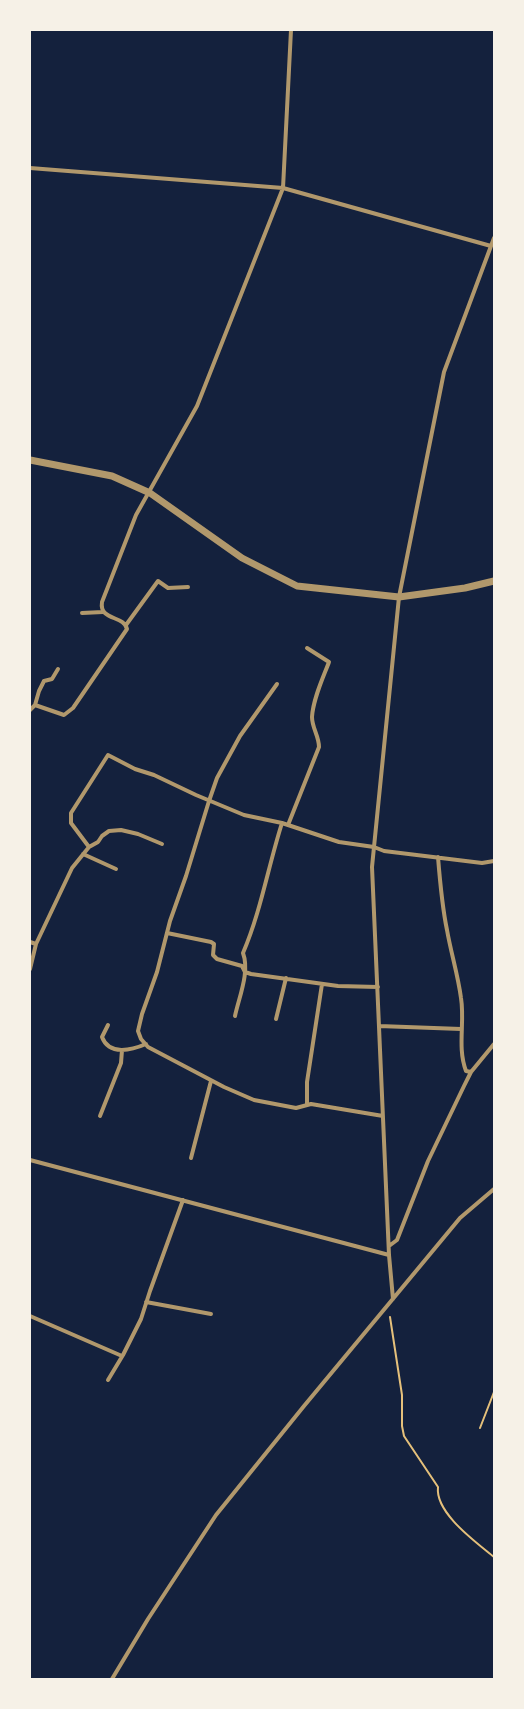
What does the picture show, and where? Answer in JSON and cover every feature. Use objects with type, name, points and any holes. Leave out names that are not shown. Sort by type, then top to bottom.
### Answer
[{"type":"street","points":[[103,612],[101,607],[106,590],[136,515],[150,493],[197,406],[283,188],[291,30]]},
{"type":"street","points":[[30,168],[283,188],[491,246]]},
{"type":"street","points":[[393,1299],[389,1255],[372,867],[399,597],[444,372],[494,238]]},
{"type":"street","points":[[30,460],[112,476],[150,493],[242,558],[297,586],[399,597],[465,588],[494,581]]},
{"type":"street","points":[[35,705],[64,714],[69,712],[127,629],[126,625],[158,581],[168,588],[188,587]]},
{"type":"street","points":[[82,613],[103,612],[126,625]]},
{"type":"street","points":[[288,825],[319,747],[319,740],[313,726],[312,716],[320,683],[329,662],[307,648]]},
{"type":"street","points":[[30,710],[35,705],[39,690],[44,681],[52,678],[58,669]]},
{"type":"street","points":[[277,684],[240,736],[217,778],[167,933],[157,972],[142,1014],[138,1031],[141,1039],[146,1044],[211,1081],[254,1100],[296,1108],[311,1104],[383,1116]]},
{"type":"street","points":[[89,847],[71,823],[71,813],[108,755],[135,769],[154,775],[244,815],[282,823],[339,842],[384,851],[482,863],[494,861]]},
{"type":"street","points":[[235,1016],[245,972],[246,961],[243,953],[257,916],[271,856],[282,823]]},
{"type":"street","points":[[30,969],[36,944],[72,868],[89,847],[98,842],[102,836],[109,831],[121,830],[138,834],[162,844]]},
{"type":"street","points":[[83,854],[116,869]]},
{"type":"street","points":[[438,857],[440,883],[447,929],[458,975],[462,1000],[461,1054],[466,1071],[471,1072]]},
{"type":"street","points":[[167,933],[211,942],[214,944],[214,954],[217,959],[242,966],[245,972]]},
{"type":"street","points":[[30,942],[36,944]]},
{"type":"street","points":[[245,972],[338,986],[378,988]]},
{"type":"street","points":[[276,1019],[286,978]]},
{"type":"street","points":[[307,1105],[308,1082],[322,984]]},
{"type":"street","points":[[108,1025],[102,1037],[104,1041],[112,1048],[132,1050],[146,1044]]},
{"type":"street","points":[[379,1026],[461,1029]]},
{"type":"street","points":[[389,1246],[397,1240],[428,1161],[471,1072],[494,1044]]},
{"type":"street","points":[[100,1116],[121,1062],[122,1050]]},
{"type":"street","points":[[191,1158],[211,1081]]},
{"type":"street","points":[[30,1160],[389,1255]]},
{"type":"street","points":[[112,1679],[148,1619],[216,1515],[460,1218],[494,1189]]},
{"type":"street","points":[[108,1380],[141,1319],[184,1200]]},
{"type":"street","points":[[146,1302],[211,1314]]},
{"type":"street","points":[[30,1316],[122,1356]]},
{"type":"path","points":[[388,1306],[402,1395],[402,1426],[404,1436],[438,1487],[438,1496],[451,1518],[494,1558]]},
{"type":"path","points":[[480,1428],[494,1392]]}]
